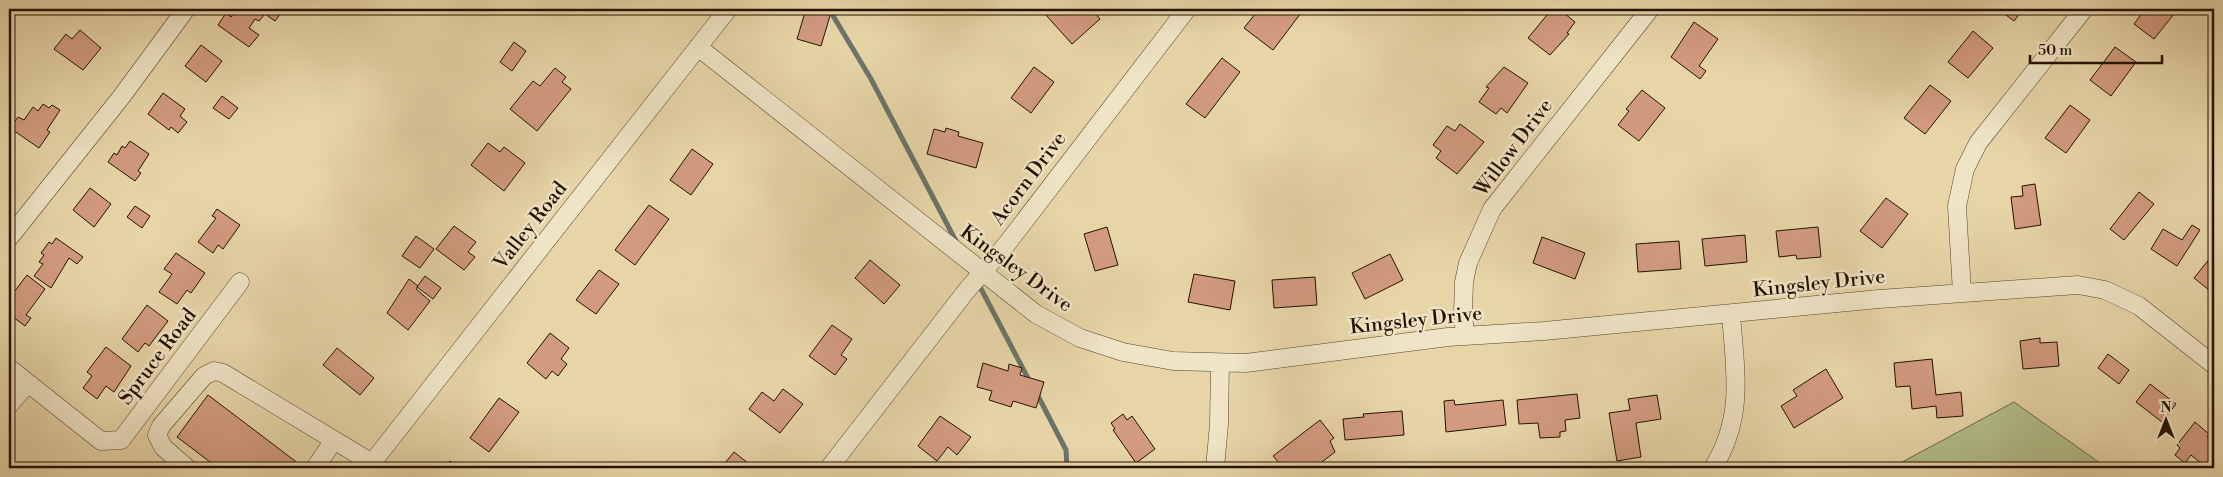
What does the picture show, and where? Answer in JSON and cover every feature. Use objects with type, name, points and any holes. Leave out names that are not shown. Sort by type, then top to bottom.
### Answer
[{"type":"street","points":[[9,238],[110,112],[186,9]]},
{"type":"street","name":"Valley Road","points":[[370,466],[728,9]]},
{"type":"street","name":"Acorn Drive","points":[[829,468],[981,272],[1006,245],[1187,9]]},
{"type":"street","name":"Willow Drive","points":[[1465,336],[1463,313],[1464,282],[1468,263],[1492,210],[1650,9]]},
{"type":"street","points":[[1962,293],[1957,206],[1965,169],[1978,143],[2084,9]]},
{"type":"street","name":"Kingsley Drive","points":[[698,47],[1036,314],[1080,338],[1123,352],[1152,358],[1220,363],[1275,360],[1465,336],[2070,284],[2105,290],[2139,306],[2214,365]]},
{"type":"street","name":"Spruce Road","points":[[28,383],[101,441],[121,440],[240,282]]},
{"type":"street","points":[[1713,468],[1729,437],[1734,416],[1736,388],[1730,314]]},
{"type":"street","points":[[1215,468],[1219,424],[1220,363]]},
{"type":"street","points":[[9,368],[28,383],[9,405]]},
{"type":"street","points":[[187,468],[163,448],[157,435],[161,426],[204,376],[214,371],[223,373],[334,440],[370,466]]},
{"type":"street","points":[[315,468],[334,440]]},
{"type":"green space","points":[[2014,402],[2107,468],[1891,468]]},
{"type":"building","points":[[237,9],[284,9],[275,21],[265,14],[259,21],[255,19],[249,28],[259,35],[249,47],[218,25],[226,13],[231,17]]},
{"type":"building","points":[[806,9],[832,9],[821,46],[797,39]]},
{"type":"building","points":[[1051,9],[1061,9],[1066,15],[1073,9],[1092,9],[1100,19],[1072,44],[1045,14]]},
{"type":"building","points":[[1259,9],[1304,9],[1273,50],[1244,28]]},
{"type":"building","points":[[1552,9],[1559,9],[1575,22],[1567,33],[1569,34],[1550,55],[1528,38]]},
{"type":"building","points":[[1998,9],[2023,9],[2014,21]]},
{"type":"building","points":[[2145,9],[2178,9],[2154,39],[2134,24]]},
{"type":"building","points":[[1694,22],[1718,39],[1699,66],[1706,71],[1700,79],[1671,57]]},
{"type":"building","points":[[80,30],[101,48],[83,70],[54,49],[66,34],[72,39]]},
{"type":"building","points":[[1973,31],[1993,48],[1968,78],[1948,62]]},
{"type":"building","points":[[514,42],[526,51],[512,71],[500,62]]},
{"type":"building","points":[[201,45],[222,61],[206,82],[185,66]]},
{"type":"building","points":[[2115,47],[2136,62],[2111,96],[2090,80]]},
{"type":"building","points":[[1222,58],[1240,72],[1205,118],[1186,104]]},
{"type":"building","points":[[1034,67],[1054,82],[1031,113],[1011,98]]},
{"type":"building","points":[[1504,67],[1528,83],[1507,113],[1501,108],[1496,114],[1479,102],[1489,88],[1486,87]]},
{"type":"building","points":[[555,68],[566,77],[562,82],[571,89],[537,131],[510,109],[533,81],[540,86]]},
{"type":"building","points":[[1930,85],[1951,101],[1925,134],[1904,118]]},
{"type":"building","points":[[1642,90],[1665,108],[1639,141],[1618,125],[1629,111],[1626,109]]},
{"type":"building","points":[[163,93],[185,109],[180,116],[187,122],[178,133],[171,127],[169,130],[148,114]]},
{"type":"building","points":[[222,96],[238,108],[229,119],[213,108]]},
{"type":"building","points":[[43,104],[49,108],[52,105],[60,110],[47,130],[50,132],[39,148],[10,128],[18,117],[24,120],[33,107],[38,111]]},
{"type":"building","points":[[2070,105],[2090,120],[2066,153],[2045,138]]},
{"type":"building","points":[[1460,124],[1484,142],[1457,174],[1436,158],[1441,151],[1433,145],[1447,126],[1455,131]]},
{"type":"building","points":[[946,128],[959,132],[958,136],[983,143],[976,168],[927,154],[934,129],[945,132]]},
{"type":"building","points":[[130,141],[149,154],[138,171],[141,173],[135,181],[108,162],[114,153],[117,155],[122,146],[125,148]]},
{"type":"building","points":[[488,143],[500,152],[504,147],[525,163],[504,191],[471,165]]},
{"type":"building","points":[[692,149],[713,164],[691,195],[670,180]]},
{"type":"building","points":[[2035,184],[2041,225],[2015,229],[2011,197],[2023,196],[2022,186]]},
{"type":"building","points":[[90,188],[111,204],[94,227],[73,210]]},
{"type":"building","points":[[2139,192],[2154,204],[2124,240],[2110,229]]},
{"type":"building","points":[[1886,198],[1908,214],[1882,248],[1860,231]]},
{"type":"building","points":[[649,205],[669,219],[635,265],[615,250]]},
{"type":"building","points":[[135,206],[150,216],[142,228],[127,217]]},
{"type":"building","points":[[217,209],[240,225],[223,249],[218,245],[213,253],[198,242],[216,218],[212,216]]},
{"type":"building","points":[[2192,225],[2200,230],[2177,266],[2151,249],[2163,229],[2182,240]]},
{"type":"building","points":[[454,226],[476,242],[468,252],[475,257],[464,270],[436,249]]},
{"type":"building","points":[[1107,227],[1118,265],[1095,271],[1084,234]]},
{"type":"building","points":[[1818,227],[1821,257],[1797,259],[1796,255],[1779,257],[1776,231]]},
{"type":"building","points":[[1745,235],[1747,262],[1705,266],[1702,239]]},
{"type":"building","points":[[416,236],[434,249],[420,268],[402,256]]},
{"type":"building","points":[[1542,237],[1585,253],[1575,279],[1533,263]]},
{"type":"building","points":[[56,238],[83,257],[77,264],[69,258],[51,288],[34,276],[43,264],[39,262],[44,255],[41,253],[49,242],[52,244]]},
{"type":"building","points":[[1679,241],[1681,269],[1638,272],[1636,244]]},
{"type":"building","points":[[176,253],[205,273],[191,293],[187,290],[177,304],[159,292],[172,274],[164,269]]},
{"type":"building","points":[[1390,254],[1403,280],[1365,299],[1352,273]]},
{"type":"building","points":[[2211,257],[2214,259],[2214,294],[2194,278]]},
{"type":"building","points":[[870,260],[900,285],[884,304],[855,278]]},
{"type":"building","points":[[599,270],[619,284],[596,314],[576,300]]},
{"type":"building","points":[[1194,274],[1235,281],[1230,310],[1188,302]]},
{"type":"building","points":[[27,275],[45,289],[26,315],[31,318],[25,326],[9,314],[9,294],[12,290],[14,292]]},
{"type":"building","points":[[425,276],[441,288],[433,299],[417,287]]},
{"type":"building","points":[[1315,277],[1317,305],[1274,308],[1272,280]]},
{"type":"building","points":[[409,279],[418,286],[416,289],[430,301],[408,330],[387,313]]},
{"type":"building","points":[[147,305],[168,321],[149,346],[145,343],[138,352],[122,339]]},
{"type":"building","points":[[832,325],[852,339],[841,355],[847,359],[835,375],[809,356]]},
{"type":"building","points":[[550,333],[569,348],[561,359],[567,364],[558,376],[552,371],[546,379],[527,363]]},
{"type":"building","points":[[2040,338],[2040,343],[2057,342],[2059,366],[2023,369],[2020,341]]},
{"type":"building","points":[[106,347],[131,366],[114,392],[106,386],[97,399],[83,388],[92,376],[87,372]]},
{"type":"building","points":[[337,348],[374,378],[360,395],[323,365]]},
{"type":"building","points":[[2108,354],[2129,370],[2119,384],[2098,368]]},
{"type":"building","points":[[1932,359],[1936,395],[1961,392],[1963,416],[1937,418],[1936,406],[1912,409],[1910,386],[1896,387],[1894,363]]},
{"type":"building","points":[[983,363],[1008,371],[1009,364],[1022,368],[1020,375],[1044,382],[1036,408],[1013,401],[1011,407],[989,400],[992,391],[977,387]]},
{"type":"building","points":[[1826,369],[1843,398],[1794,428],[1781,406],[1797,396],[1793,390]]},
{"type":"building","points":[[2150,384],[2176,404],[2162,422],[2136,402]]},
{"type":"building","points":[[783,389],[803,404],[780,433],[749,409],[762,392],[774,401]]},
{"type":"building","points":[[1577,394],[1580,418],[1565,420],[1566,431],[1560,432],[1560,437],[1540,438],[1538,423],[1519,424],[1517,400]]},
{"type":"building","points":[[208,395],[303,467],[218,468],[177,437]]},
{"type":"building","points":[[1657,395],[1661,419],[1636,423],[1641,457],[1617,461],[1609,413],[1630,410],[1628,399]]},
{"type":"building","points":[[499,398],[519,412],[489,452],[470,438]]},
{"type":"building","points":[[1454,400],[1455,405],[1503,400],[1506,425],[1446,432],[1444,401]]},
{"type":"building","points":[[1402,411],[1404,435],[1345,440],[1343,419],[1364,417],[1363,414]]},
{"type":"building","points":[[1123,414],[1127,420],[1132,416],[1155,449],[1136,463],[1113,430],[1115,429],[1111,423]]},
{"type":"building","points":[[940,416],[971,437],[957,455],[948,447],[937,461],[918,446]]},
{"type":"building","points":[[1320,420],[1334,438],[1330,441],[1335,452],[1314,468],[1306,468],[1302,464],[1297,468],[1283,468],[1273,456]]},
{"type":"building","points":[[2195,422],[2209,434],[2207,437],[2214,443],[2214,457],[2206,467],[2191,455],[2185,463],[2175,455],[2180,448],[2177,445]]},
{"type":"building","points":[[734,452],[753,467],[721,468]]},
{"type":"building","points":[[450,461],[459,468],[444,468]]},
{"type":"waterway","points":[[829,9],[871,79],[958,245]]},
{"type":"waterway","points":[[978,283],[1030,382]]},
{"type":"waterway","points":[[1037,394],[1066,450],[1067,468]]}]
